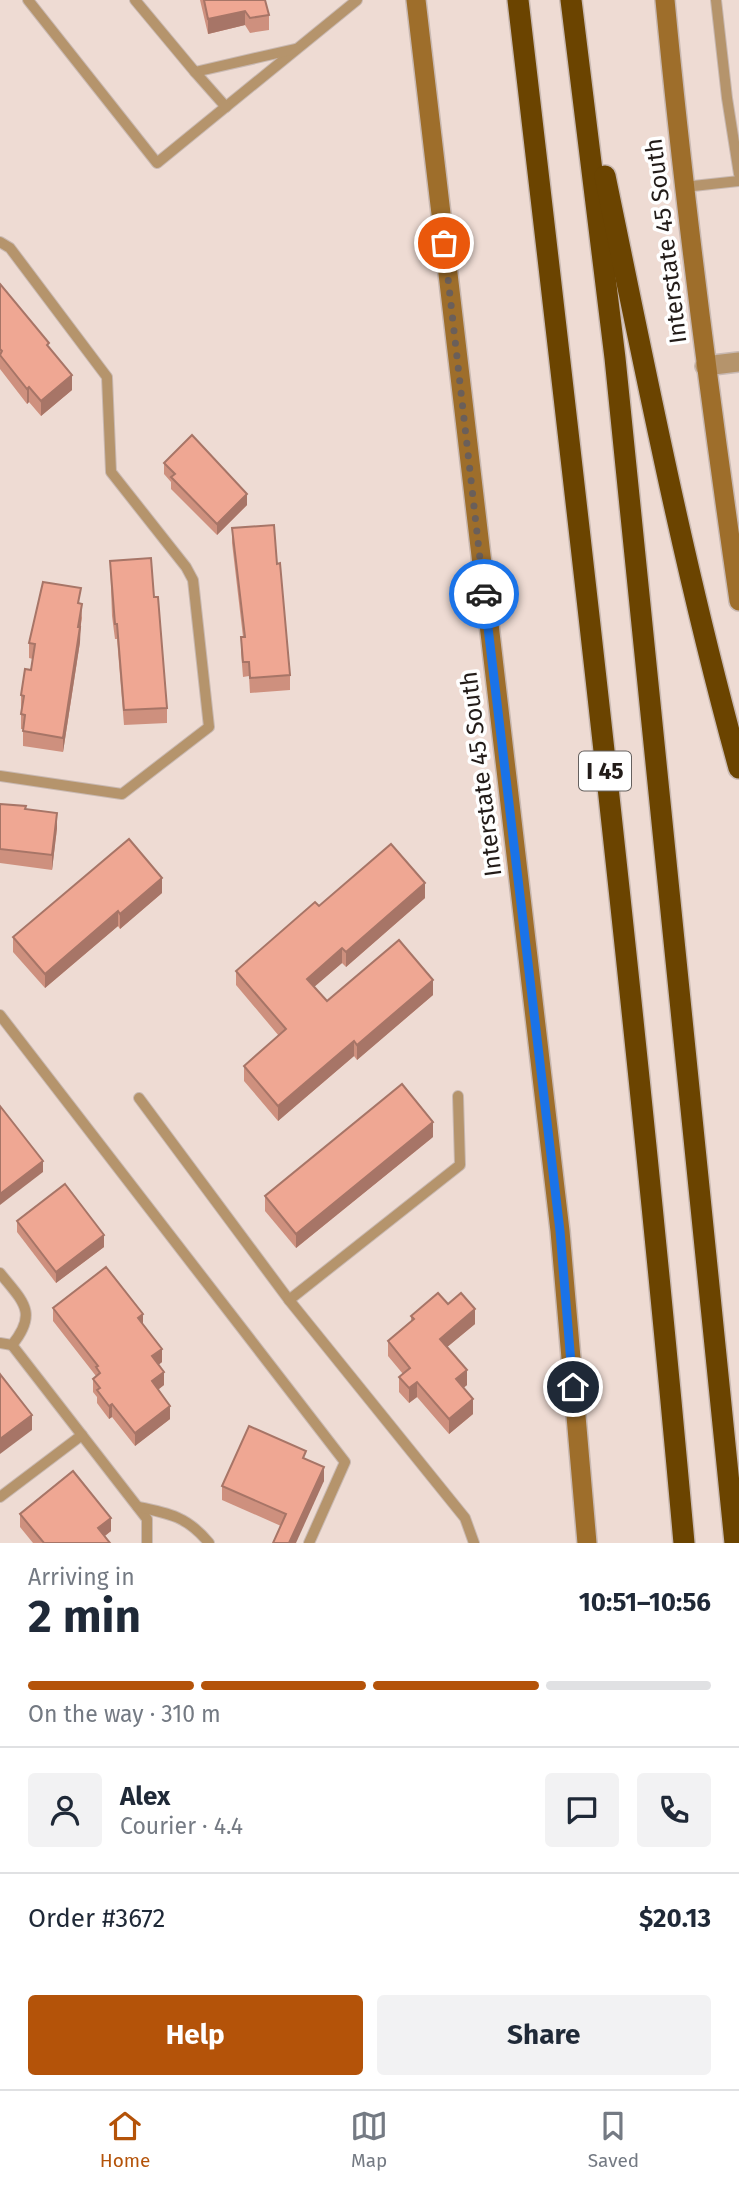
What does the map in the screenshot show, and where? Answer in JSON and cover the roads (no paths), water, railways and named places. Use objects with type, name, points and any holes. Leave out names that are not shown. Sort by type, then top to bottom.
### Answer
[{"type":"highway","name":"I 45","points":[[518,0],[658,1253],[684,1543]]},
{"type":"highway","name":"I 45","points":[[571,0],[615,358],[735,1543]]},
{"type":"highway","points":[[581,0],[598,144],[646,379],[714,676],[739,768]]},
{"type":"main road","name":"Interstate 45 South","points":[[416,0],[560,1231],[587,1543]]},
{"type":"main road","name":"Interstate 45 South","points":[[665,0],[705,366],[739,601]]},
{"type":"street","points":[[705,366],[739,362]]},
{"type":"lane","points":[[28,0],[157,163],[354,1]]},
{"type":"lane","points":[[135,0],[226,107]]},
{"type":"lane","points":[[716,0],[739,174]]},
{"type":"lane","points":[[195,72],[299,48]]},
{"type":"lane","points":[[684,187],[739,181]]},
{"type":"lane","points":[[0,242],[10,248],[107,377],[111,471],[186,567],[193,580],[209,727],[122,794],[0,776]]},
{"type":"lane","points":[[0,1015],[345,1462],[309,1543]]},
{"type":"lane","points":[[289,1300],[460,1165],[458,1096]]},
{"type":"lane","points":[[139,1098],[289,1300],[465,1518],[474,1543]]},
{"type":"lane","points":[[0,1273],[27,1308],[24,1331],[12,1345]]},
{"type":"lane","points":[[0,1343],[12,1345],[147,1519],[147,1543]]},
{"type":"lane","points":[[0,1497],[82,1435]]},
{"type":"lane","points":[[138,1507],[180,1517],[198,1530],[208,1543]]}]
